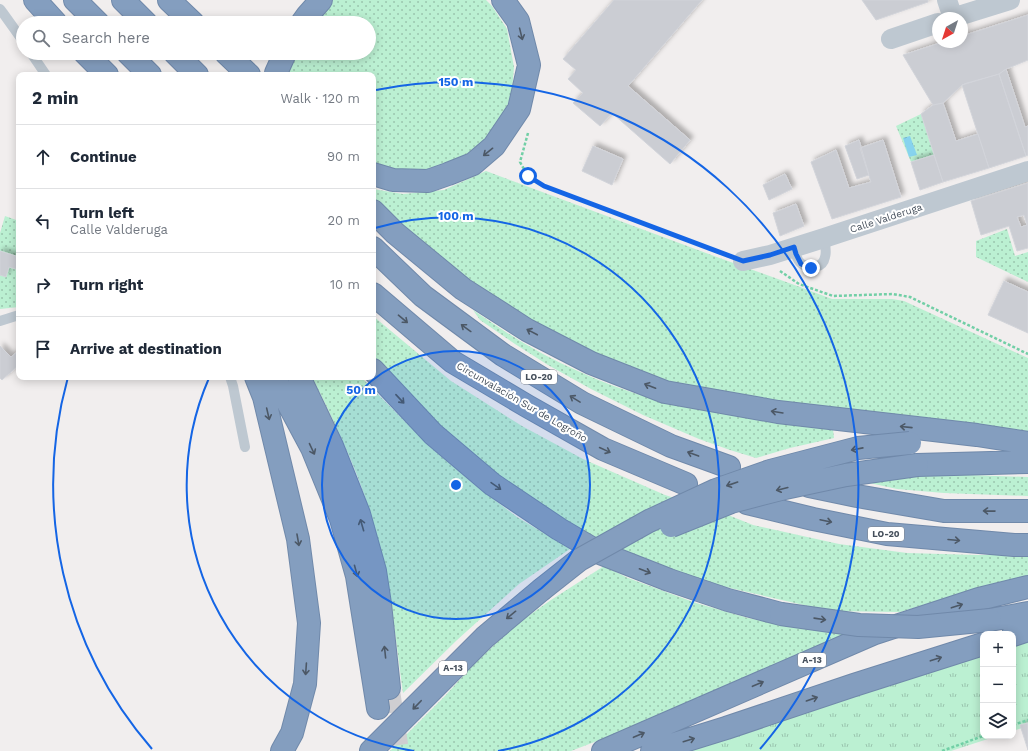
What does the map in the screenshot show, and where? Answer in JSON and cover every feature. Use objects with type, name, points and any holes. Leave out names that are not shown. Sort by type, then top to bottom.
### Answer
[{"type":"highway","points":[[74,0],[91,16]]},
{"type":"highway","points":[[123,0],[139,16]]},
{"type":"highway","points":[[165,0],[181,16]]},
{"type":"highway","points":[[169,0],[186,16]]},
{"type":"highway","points":[[307,16],[321,0]]},
{"type":"highway","points":[[376,175],[393,180],[428,181],[473,164],[494,146],[519,109],[529,65],[518,21],[503,0]]},
{"type":"highway","points":[[79,60],[88,72]]},
{"type":"highway","points":[[92,60],[104,72]]},
{"type":"highway","points":[[135,60],[147,72]]},
{"type":"highway","points":[[183,60],[194,72]]},
{"type":"highway","points":[[224,60],[236,72]]},
{"type":"highway","points":[[233,60],[246,72]]},
{"type":"highway","points":[[276,72],[282,60]]},
{"type":"highway","points":[[376,214],[395,233],[463,289],[527,330],[591,363],[665,392],[778,412],[977,435],[1028,443]]},
{"type":"highway","name":"LO-20","points":[[376,251],[424,296],[503,355],[582,404],[671,446],[729,467]]},
{"type":"highway","name":"Circunvalación Sur de Logroño","points":[[376,297],[453,362],[603,449],[686,484]]},
{"type":"highway","points":[[376,373],[433,434],[492,484],[559,529],[600,553],[669,580],[728,600],[782,614],[859,625],[918,627],[990,620],[1028,613]]},
{"type":"highway","points":[[257,380],[264,397],[298,539],[310,623],[305,684],[292,733],[282,751]]},
{"type":"highway","points":[[276,380],[312,448],[341,519],[357,576],[384,700],[380,604],[375,571],[359,514],[332,446],[300,380]]},
{"type":"highway","points":[[541,590],[579,560],[649,521],[716,490],[770,472],[858,448],[910,443],[1028,443]]},
{"type":"highway","name":"A-13","points":[[371,751],[485,637],[541,590],[587,569],[656,532],[731,502],[846,474],[917,465],[1028,462]]},
{"type":"highway","points":[[809,486],[944,511],[1028,511]]},
{"type":"highway","name":"LO-20","points":[[747,503],[813,519],[887,534],[1028,545]]},
{"type":"highway","name":"A-13","points":[[603,751],[875,633],[979,599],[1028,588]]},
{"type":"highway","points":[[1016,634],[1028,630]]},
{"type":"highway","points":[[652,751],[980,645]]},
{"type":"street","points":[[947,0],[951,12]]},
{"type":"street","points":[[968,13],[1010,0]]},
{"type":"street","points":[[891,39],[932,25]]},
{"type":"street","name":"Calle Valderuga","points":[[743,261],[770,255],[1028,172]]},
{"type":"lane","points":[[1,11],[16,31]]},
{"type":"lane","points":[[36,60],[44,72]]},
{"type":"lane","points":[[0,321],[16,316]]},
{"type":"lane","points":[[231,380],[245,447]]},
{"type":"path","points":[[529,131],[520,162],[528,176],[544,186],[743,261]]},
{"type":"path","points":[[770,255],[781,273],[799,284],[832,296],[893,294],[910,297],[1028,354]]},
{"type":"path","points":[[1016,724],[1028,720]]},
{"type":"path","points":[[942,751],[980,737]]},
{"type":"green space","points":[[333,0],[486,0],[492,6],[507,29],[514,67],[512,91],[505,114],[492,133],[461,160],[423,173],[376,166],[376,72],[287,72],[293,60],[376,60],[376,16],[319,16]]},
{"type":"green space","points":[[921,114],[934,155],[911,162],[896,126]]},
{"type":"green space","points":[[486,171],[832,299],[892,299],[904,301],[1028,358],[1028,431],[925,421],[714,393],[632,372],[502,307],[436,256],[376,201],[376,190],[403,194],[444,190]]},
{"type":"green space","points":[[5,216],[16,220],[16,307],[0,309],[0,233]]},
{"type":"green space","points":[[1007,229],[1015,256],[1028,252],[1028,282],[976,257],[976,241]]},
{"type":"green space","points":[[473,310],[525,344],[560,363],[630,392],[685,407],[833,429],[834,438],[790,448],[756,458],[730,450],[699,439],[643,415],[591,389],[548,365],[515,344],[480,320]]},
{"type":"green space","points":[[376,318],[451,381],[522,426],[583,459],[665,495],[723,513],[753,525],[839,544],[907,553],[1028,555],[1028,578],[951,597],[900,612],[830,611],[673,575],[589,538],[511,489],[446,435],[376,364]]},
{"type":"green space","points":[[313,380],[364,380],[430,447],[476,486],[517,517],[570,549],[519,584],[457,640],[403,693],[393,616],[383,559],[358,477]]},
{"type":"green space","points":[[923,475],[1028,477],[1028,496],[944,493],[897,489],[856,480]]},
{"type":"green space","points":[[604,566],[628,578],[696,603],[748,618],[794,627],[849,632],[662,716],[571,751],[390,751],[446,695],[471,667],[517,624]]},
{"type":"green space","points":[[1028,641],[1028,726],[1016,730],[1016,667],[1016,644]]},
{"type":"green space","points":[[980,655],[980,739],[988,739],[951,751],[682,751]]},
{"type":"water","points":[[910,136],[917,155],[909,157],[903,138]]},
{"type":"building","points":[[614,0],[702,0],[628,86],[690,140],[670,164],[612,113],[600,126],[573,103],[583,93],[568,79],[576,70],[563,59]]},
{"type":"building","points":[[862,0],[928,0],[928,2],[876,20]]},
{"type":"building","points":[[1028,15],[1028,60],[1006,69],[999,74],[962,85],[943,103],[933,105],[903,55],[932,46],[932,48],[968,48],[968,34]]},
{"type":"building","points":[[1006,69],[1025,127],[1028,126],[1028,155],[1026,156],[999,74]]},
{"type":"building","points":[[999,74],[1026,156],[989,168],[962,85]]},
{"type":"building","points":[[943,103],[956,141],[978,134],[989,168],[943,182],[921,114],[933,105]]},
{"type":"building","points":[[859,140],[869,175],[857,179],[845,146]]},
{"type":"building","points":[[883,140],[901,197],[832,219],[811,162],[836,150],[849,188],[871,182],[860,148]]},
{"type":"building","points":[[593,146],[623,159],[612,185],[582,171]]},
{"type":"building","points":[[934,155],[943,182],[920,190],[911,162]]},
{"type":"building","points":[[785,174],[792,189],[769,200],[763,185]]},
{"type":"building","points":[[1028,183],[1028,248],[1017,251],[1009,226],[981,235],[971,201]],"holes":[[[1024,215],[1027,225],[1021,227],[1017,217]]]},
{"type":"building","points":[[796,204],[804,226],[780,236],[773,213]]},
{"type":"building","points":[[0,251],[16,256],[16,269],[9,267],[6,277],[0,275]]},
{"type":"building","points":[[1004,281],[1028,292],[1028,333],[988,315]]},
{"type":"building","points":[[0,346],[11,357],[16,353],[16,368],[2,380],[0,378]]},
{"type":"building","points":[[1028,723],[1028,750],[1020,725]]},
{"type":"tunnel","points":[[389,691],[398,751]]},
{"type":"route","points":[[528,176],[544,186],[743,261],[770,255],[794,247],[801,264],[811,268]]}]
